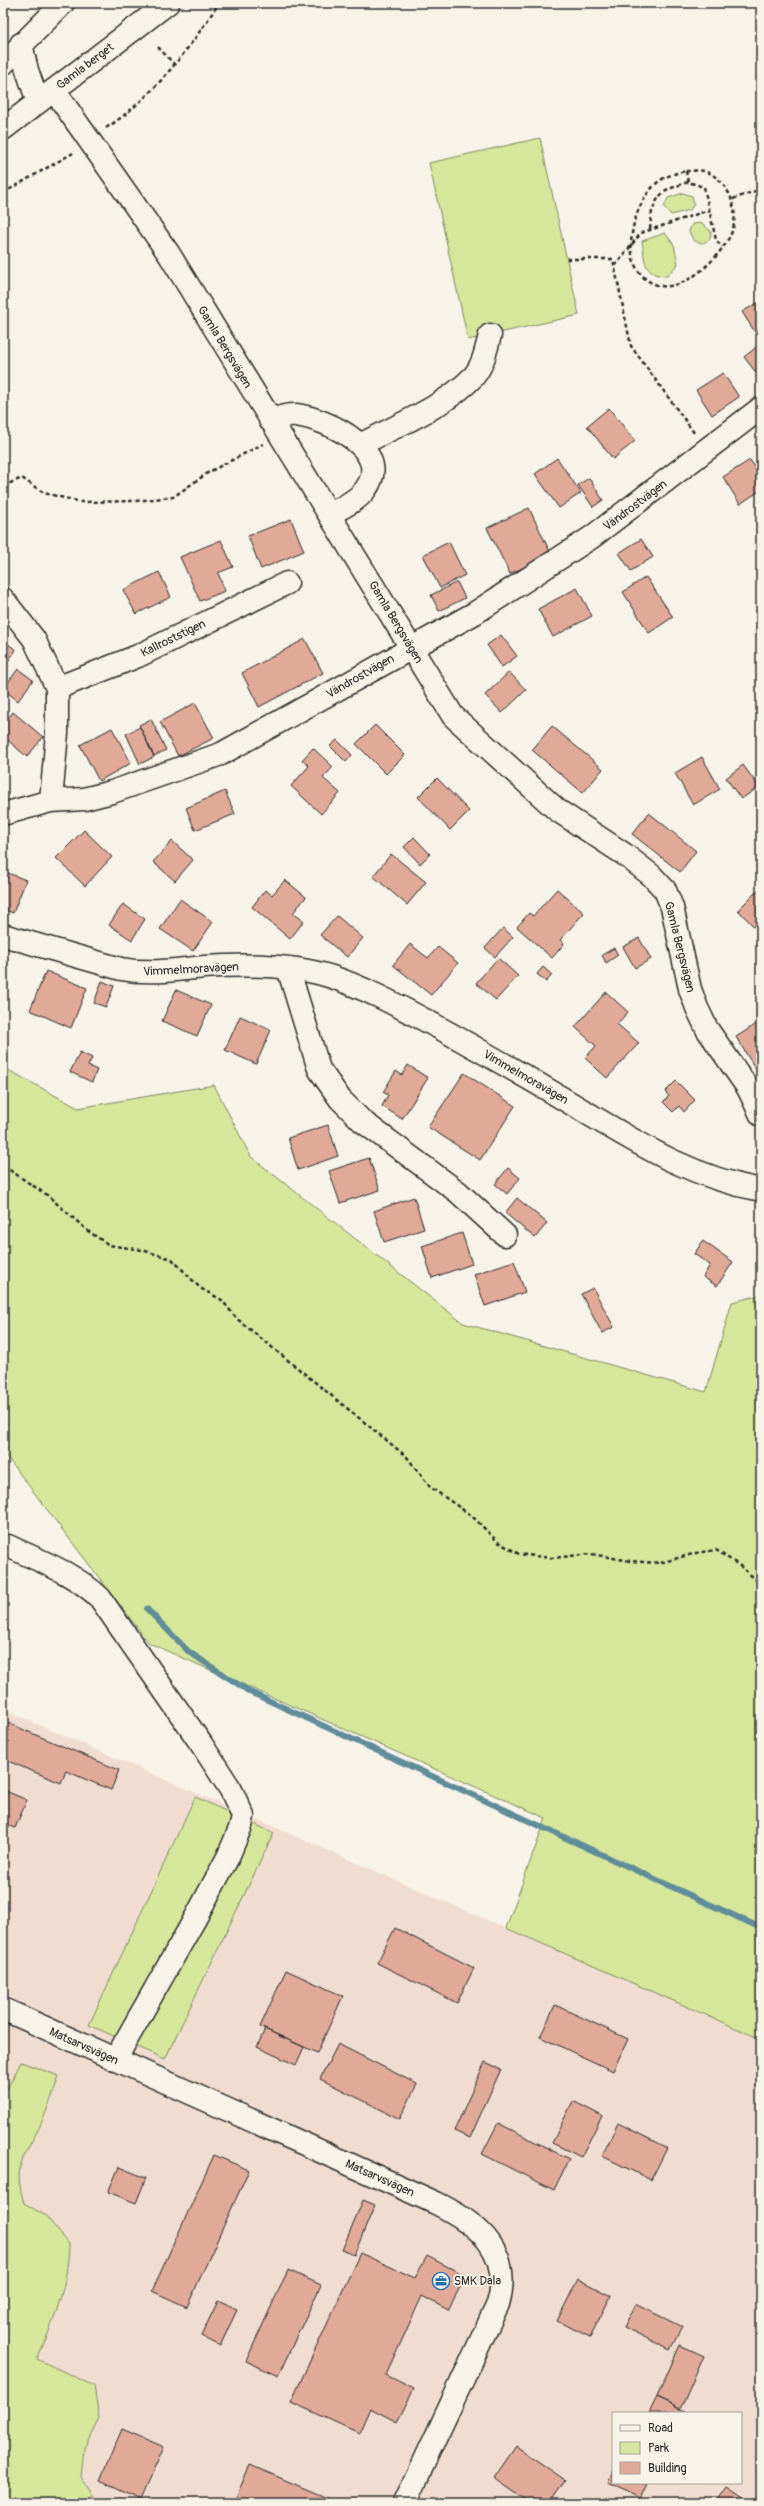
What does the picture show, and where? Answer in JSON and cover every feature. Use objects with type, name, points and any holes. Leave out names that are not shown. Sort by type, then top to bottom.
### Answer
[{"type":"street","points":[[3,64],[63,3]]},
{"type":"street","name":"Gamla berget","points":[[3,129],[168,3]]},
{"type":"street","name":"Gamla Bergsvägen","points":[[21,44],[27,70],[169,254],[275,428],[411,646],[433,685],[460,724],[557,810],[624,854],[651,875],[665,890],[672,907],[690,989],[697,1008],[707,1029],[748,1088],[761,1116]]},
{"type":"street","points":[[360,445],[440,402],[473,377],[484,358],[490,335]]},
{"type":"street","name":"Vändrostvägen","points":[[3,814],[50,801],[84,799],[112,792],[221,754],[474,612],[592,537],[761,408]]},
{"type":"street","points":[[275,428],[295,414],[340,428],[360,445],[367,454],[372,472],[365,490],[330,514]]},
{"type":"street","name":"Kallroststigen","points":[[57,688],[138,656],[287,583]]},
{"type":"street","points":[[3,599],[34,639],[57,688],[57,734],[50,801]]},
{"type":"street","name":"Vimmelmoravägen","points":[[3,934],[121,970],[136,972],[169,972],[234,965],[288,968],[318,973],[367,991],[490,1055],[663,1156],[713,1179],[761,1190]]},
{"type":"street","points":[[288,968],[319,1069],[340,1099],[362,1121],[458,1192],[506,1235]]},
{"type":"street","points":[[8,1546],[68,1574],[100,1598],[202,1745],[231,1790],[243,1816],[241,1826],[231,1850],[196,1917],[115,2060]]},
{"type":"street","name":"Matsarvsvägen","points":[[3,2009],[436,2203],[470,2222],[485,2236],[502,2269],[503,2286],[498,2304],[405,2503]]},
{"type":"path","points":[[101,132],[121,119],[150,92],[174,64],[219,3]]},
{"type":"path","points":[[158,47],[174,64]]},
{"type":"path","points":[[3,193],[64,160],[78,149]]},
{"type":"path","points":[[686,171],[688,182]]},
{"type":"path","points":[[686,171],[703,171],[716,178],[733,199],[734,215],[730,235],[710,262],[690,279],[678,286],[664,288],[650,283],[639,270],[630,249],[630,234],[642,201],[657,183],[670,175],[686,171]]},
{"type":"path","points":[[650,229],[652,211],[658,198],[666,190],[688,182],[704,187],[716,240],[722,247]]},
{"type":"path","points":[[733,199],[761,189]]},
{"type":"path","points":[[615,266],[630,249],[641,233],[709,210]]},
{"type":"path","points":[[567,259],[614,259],[631,346],[688,423],[706,451]]},
{"type":"path","points":[[3,486],[22,478],[44,493],[81,502],[135,501],[173,497],[275,428]]},
{"type":"path","points":[[3,1168],[8,1169],[47,1195],[88,1231],[109,1245],[142,1250],[172,1259],[200,1288],[222,1300],[236,1318],[407,1457],[430,1487],[472,1516],[498,1542],[520,1554],[551,1558],[591,1554],[630,1561],[660,1562],[696,1553],[716,1550],[740,1566],[761,1584]]},
{"type":"shaded area","points":[[3,1709],[761,2039],[761,2503],[3,2503]]},
{"type":"green space","points":[[540,138],[579,315],[468,340],[429,163]]},
{"type":"green space","points":[[683,193],[692,196],[694,204],[690,210],[671,215],[664,207],[668,198]]},
{"type":"green space","points":[[702,223],[711,232],[710,239],[700,243],[693,240],[689,231],[692,224]]},
{"type":"green space","points":[[665,233],[674,245],[678,264],[667,276],[653,273],[649,270],[645,261],[642,241]]},
{"type":"green space","points":[[3,1067],[78,1108],[214,1085],[251,1157],[463,1323],[706,1392],[732,1302],[761,1295],[761,2039],[506,1928],[546,1818],[149,1643],[3,1452]]},
{"type":"green space","points":[[195,1797],[274,1833],[165,2059],[89,2025]]},
{"type":"green space","points":[[21,2062],[59,2076],[42,2122],[24,2156],[19,2171],[19,2180],[24,2203],[46,2216],[69,2244],[63,2289],[49,2331],[37,2359],[94,2386],[99,2418],[84,2448],[81,2477],[95,2500],[101,2503],[3,2503],[3,2097]]},
{"type":"building","points":[[761,301],[761,335],[758,337],[742,312]]},
{"type":"building","points":[[759,345],[761,348],[761,379],[744,357]]},
{"type":"building","points":[[723,373],[739,397],[712,415],[696,390]]},
{"type":"building","points":[[609,408],[635,441],[613,459],[587,426]]},
{"type":"building","points":[[557,458],[581,493],[559,508],[535,474]]},
{"type":"building","points":[[750,460],[761,476],[761,490],[740,504],[723,477]]},
{"type":"building","points":[[589,478],[603,500],[593,507],[578,485]]},
{"type":"building","points":[[529,508],[551,554],[510,574],[487,528]]},
{"type":"building","points":[[291,519],[304,551],[261,569],[248,536]]},
{"type":"building","points":[[641,539],[653,557],[631,571],[619,553]]},
{"type":"building","points":[[221,540],[233,567],[218,573],[225,591],[200,601],[180,557]]},
{"type":"building","points":[[449,542],[465,575],[440,588],[423,555]]},
{"type":"building","points":[[159,572],[171,597],[136,614],[123,590]]},
{"type":"building","points":[[646,577],[673,617],[649,633],[623,592]]},
{"type":"building","points":[[457,582],[465,598],[439,611],[431,595]]},
{"type":"building","points":[[577,588],[592,616],[553,637],[538,609]]},
{"type":"building","points":[[501,635],[517,656],[502,667],[487,645]]},
{"type":"building","points":[[305,639],[323,673],[259,707],[242,673]]},
{"type":"building","points":[[3,640],[16,650],[3,669]]},
{"type":"building","points":[[18,669],[33,680],[18,701],[3,689]]},
{"type":"building","points":[[509,672],[526,690],[502,713],[485,695]]},
{"type":"building","points":[[195,703],[214,738],[178,756],[160,722]]},
{"type":"building","points":[[13,712],[43,737],[27,757],[3,736],[3,724]]},
{"type":"building","points":[[151,719],[166,750],[154,756],[139,725]]},
{"type":"building","points":[[375,725],[405,755],[386,774],[356,744]]},
{"type":"building","points":[[552,726],[603,769],[583,793],[532,750]]},
{"type":"building","points":[[140,727],[154,757],[140,764],[126,734]]},
{"type":"building","points":[[112,728],[131,763],[99,781],[80,745]]},
{"type":"building","points":[[337,740],[352,755],[346,762],[330,746]]},
{"type":"building","points":[[313,748],[333,767],[323,778],[340,793],[321,814],[291,786],[309,766],[302,760]]},
{"type":"building","points":[[702,757],[720,789],[693,805],[675,773]]},
{"type":"building","points":[[743,765],[759,787],[741,799],[726,778]]},
{"type":"building","points":[[437,778],[469,811],[450,830],[418,797]]},
{"type":"building","points":[[225,791],[235,814],[195,830],[186,808]]},
{"type":"building","points":[[649,813],[696,851],[680,872],[632,834]]},
{"type":"building","points":[[84,830],[112,857],[85,886],[56,858]]},
{"type":"building","points":[[414,837],[430,854],[420,864],[404,847]]},
{"type":"building","points":[[172,841],[193,860],[175,881],[153,862]]},
{"type":"building","points":[[391,854],[426,882],[407,905],[373,876]]},
{"type":"building","points":[[3,871],[26,880],[13,913],[3,909]]},
{"type":"building","points":[[285,880],[306,897],[293,913],[304,921],[290,939],[252,907],[265,890],[272,895]]},
{"type":"building","points":[[761,887],[761,934],[738,910]]},
{"type":"building","points":[[557,889],[584,913],[560,940],[564,944],[552,958],[517,927],[529,913],[533,916]]},
{"type":"building","points":[[180,899],[213,922],[193,951],[160,929]]},
{"type":"building","points":[[123,904],[145,919],[132,940],[109,925]]},
{"type":"building","points":[[337,916],[363,938],[347,957],[320,935]]},
{"type":"building","points":[[503,928],[513,937],[495,957],[485,948]]},
{"type":"building","points":[[639,938],[651,959],[635,968],[623,947]]},
{"type":"building","points":[[410,944],[428,958],[438,947],[458,963],[431,995],[393,965]]},
{"type":"building","points":[[614,948],[618,955],[606,963],[602,955]]},
{"type":"building","points":[[498,958],[518,976],[496,1000],[476,983]]},
{"type":"building","points":[[543,967],[552,975],[546,982],[537,974]]},
{"type":"building","points":[[46,971],[87,988],[71,1028],[30,1010]]},
{"type":"building","points":[[102,981],[114,986],[106,1007],[94,1003]]},
{"type":"building","points":[[176,990],[211,1005],[197,1036],[162,1021]]},
{"type":"building","points":[[606,992],[628,1012],[617,1024],[639,1043],[607,1078],[585,1058],[596,1046],[575,1027]]},
{"type":"building","points":[[240,1016],[271,1030],[256,1064],[225,1050]]},
{"type":"building","points":[[761,1021],[761,1071],[758,1073],[736,1037]]},
{"type":"building","points":[[80,1052],[92,1058],[88,1066],[97,1070],[92,1082],[70,1072]]},
{"type":"building","points":[[408,1065],[428,1078],[402,1119],[382,1106],[388,1095],[383,1092],[396,1071],[402,1075]]},
{"type":"building","points":[[464,1073],[515,1106],[480,1160],[428,1127]]},
{"type":"building","points":[[676,1081],[695,1100],[684,1112],[679,1106],[673,1112],[663,1102],[669,1096],[665,1092]]},
{"type":"building","points":[[328,1125],[338,1156],[298,1170],[288,1138]]},
{"type":"building","points":[[369,1158],[380,1190],[340,1203],[329,1171]]},
{"type":"building","points":[[508,1168],[520,1178],[507,1194],[495,1184]]},
{"type":"building","points":[[414,1197],[424,1229],[384,1242],[374,1211]]},
{"type":"building","points":[[517,1198],[547,1223],[535,1238],[505,1213]]},
{"type":"building","points":[[462,1233],[472,1264],[432,1278],[422,1246]]},
{"type":"building","points":[[703,1241],[733,1262],[717,1286],[703,1277],[710,1265],[694,1254]]},
{"type":"building","points":[[514,1261],[525,1292],[485,1306],[474,1274]]},
{"type":"building","points":[[593,1288],[614,1327],[602,1333],[581,1294]]},
{"type":"building","points":[[3,1721],[119,1770],[111,1790],[66,1771],[61,1783],[3,1759]]},
{"type":"building","points":[[3,1790],[27,1800],[15,1828],[3,1824]]},
{"type":"building","points":[[3,1869],[8,1871],[3,1883]]},
{"type":"building","points":[[395,1928],[474,1968],[457,2003],[377,1963]]},
{"type":"building","points":[[286,1970],[343,1996],[317,2053],[260,2027]]},
{"type":"building","points":[[555,2005],[628,2039],[613,2071],[540,2037]]},
{"type":"building","points":[[265,2029],[304,2047],[296,2065],[257,2047]]},
{"type":"building","points":[[338,2044],[417,2084],[400,2119],[320,2079]]},
{"type":"building","points":[[485,2062],[501,2069],[470,2138],[454,2131]]},
{"type":"building","points":[[573,2101],[602,2116],[581,2157],[552,2143]]},
{"type":"building","points":[[498,2123],[569,2159],[554,2190],[482,2154]]},
{"type":"building","points":[[618,2123],[667,2148],[651,2180],[602,2156]]},
{"type":"building","points":[[214,2155],[249,2170],[187,2307],[152,2291]]},
{"type":"building","points":[[119,2167],[146,2178],[136,2203],[108,2192]]},
{"type":"building","points":[[363,2200],[375,2205],[354,2255],[342,2250]]},
{"type":"building","points":[[360,2253],[415,2278],[427,2256],[466,2276],[448,2310],[422,2296],[386,2375],[414,2389],[397,2422],[370,2408],[359,2433],[291,2402]]},
{"type":"building","points":[[288,2270],[321,2285],[278,2376],[246,2361]]},
{"type":"building","points":[[578,2279],[611,2296],[590,2337],[557,2321]]},
{"type":"building","points":[[218,2301],[237,2310],[220,2346],[201,2336]]},
{"type":"building","points":[[636,2304],[682,2327],[670,2350],[624,2327]]},
{"type":"building","points":[[680,2345],[704,2356],[681,2408],[657,2397]]},
{"type":"building","points":[[657,2397],[686,2410],[685,2412],[650,2412]]},
{"type":"building","points":[[122,2429],[164,2447],[141,2499],[100,2480]]},
{"type":"building","points":[[516,2446],[565,2480],[549,2503],[530,2503],[494,2478]]},
{"type":"building","points":[[250,2465],[339,2503],[251,2503],[236,2497]]},
{"type":"building","points":[[612,2473],[612,2484],[648,2484],[641,2498],[608,2483]]},
{"type":"building","points":[[727,2487],[751,2503],[716,2503]]},
{"type":"waterway","points":[[147,1609],[189,1652],[250,1692],[761,1928]]},
{"type":"place","name":"SMK Dala","points":[[441,2281]]}]
